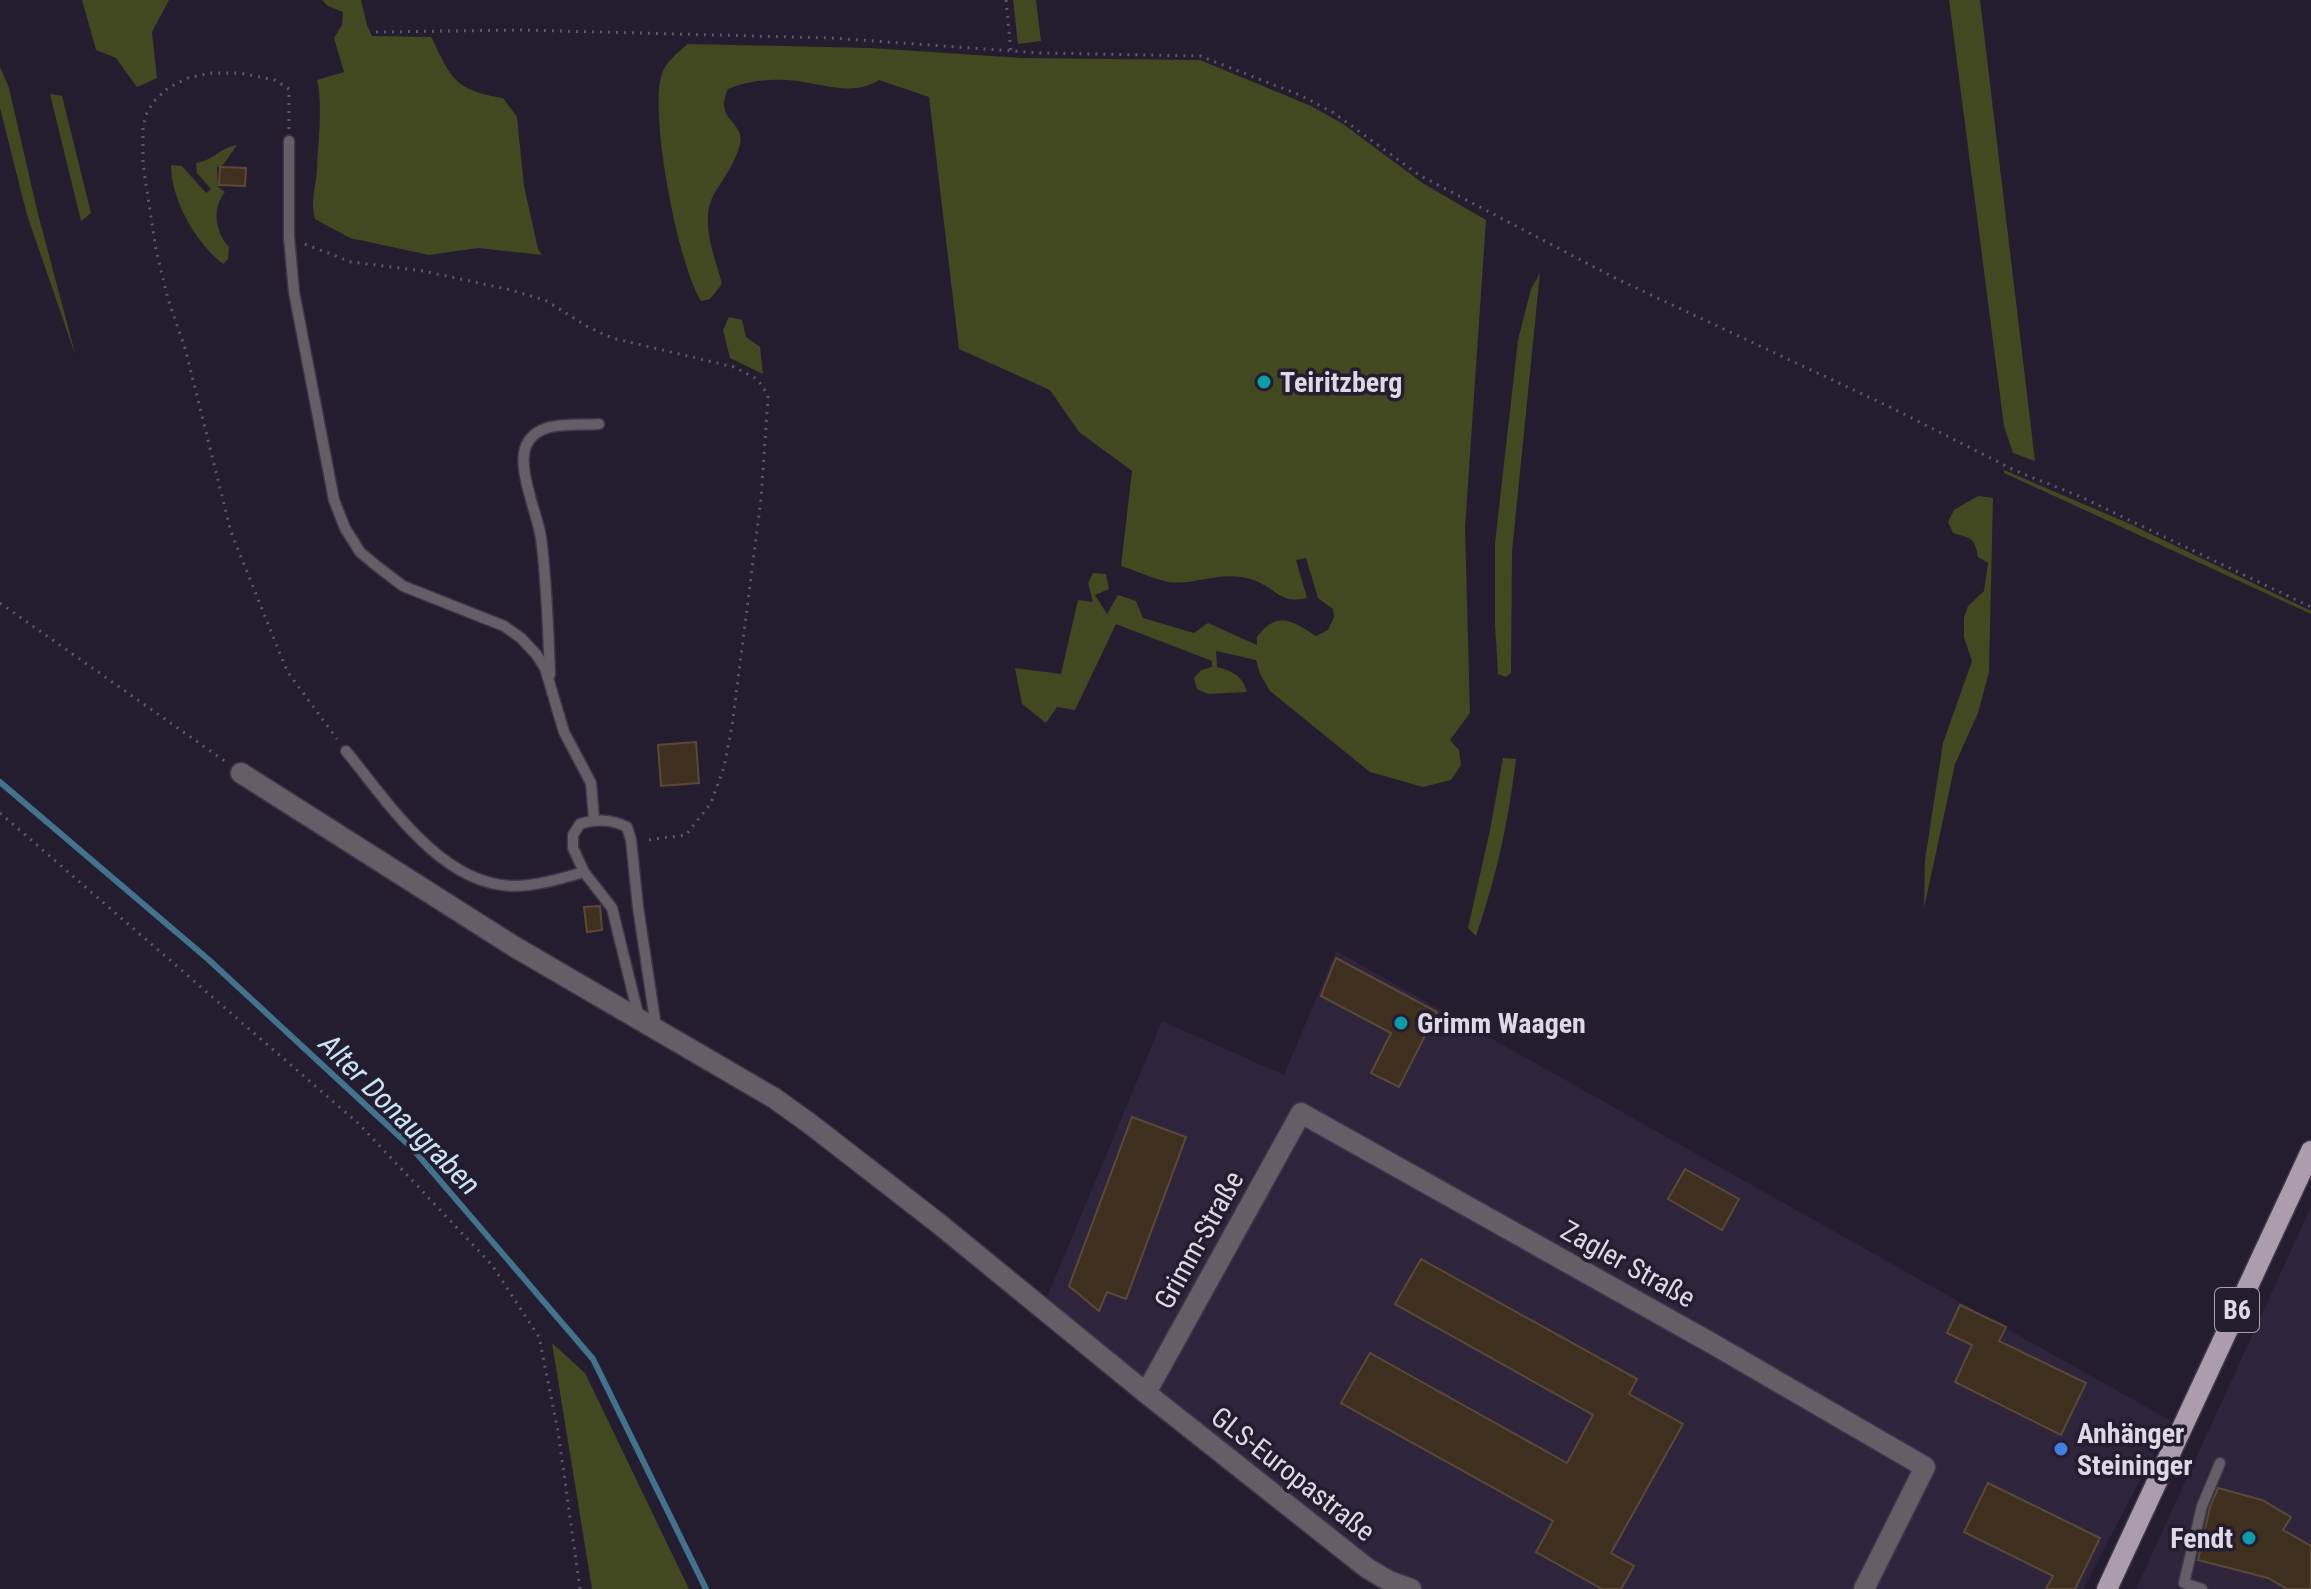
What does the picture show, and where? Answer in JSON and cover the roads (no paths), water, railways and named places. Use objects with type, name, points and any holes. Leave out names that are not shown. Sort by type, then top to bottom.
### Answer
[{"type":"main road","name":"B6","points":[[2107,1589],[2311,1151]]},
{"type":"street","name":"GLS-Europastraße","points":[[241,773],[515,947],[774,1098],[938,1223],[1367,1568],[1411,1589]]},
{"type":"street","name":"Grimm-Straße","points":[[1146,1393],[1301,1113]]},
{"type":"street","name":"Zagler Straße","points":[[1301,1113],[1925,1467],[1864,1589]]},
{"type":"lane","points":[[289,141],[289,237],[294,292],[334,500],[345,528],[360,552],[403,586],[504,626],[536,654],[545,668],[564,732],[591,783],[594,819]]},
{"type":"lane","points":[[550,692],[541,535],[527,483],[526,446],[534,436],[546,429],[565,424],[599,424]]},
{"type":"lane","points":[[346,751],[414,832],[442,859],[466,875],[511,886],[545,883],[584,872]]},
{"type":"lane","points":[[594,819],[627,827],[631,840],[648,1024],[612,908],[584,872],[573,848],[573,835],[580,824],[594,819]]},
{"type":"lane","points":[[2202,1589],[2184,1583],[2202,1506],[2220,1463]]},
{"type":"waterway","name":"Alter Donaugraben","points":[[0,782],[209,960],[412,1148],[593,1359],[706,1589]]},
{"type":"place","name":"Teiritzberg","points":[[1264,382]]},
{"type":"place","name":"Grimm Waagen","points":[[1401,1023]]},
{"type":"place","name":"Anhänger Steininger","points":[[2061,1449]]},
{"type":"place","name":"Fendt","points":[[2249,1538]]}]
